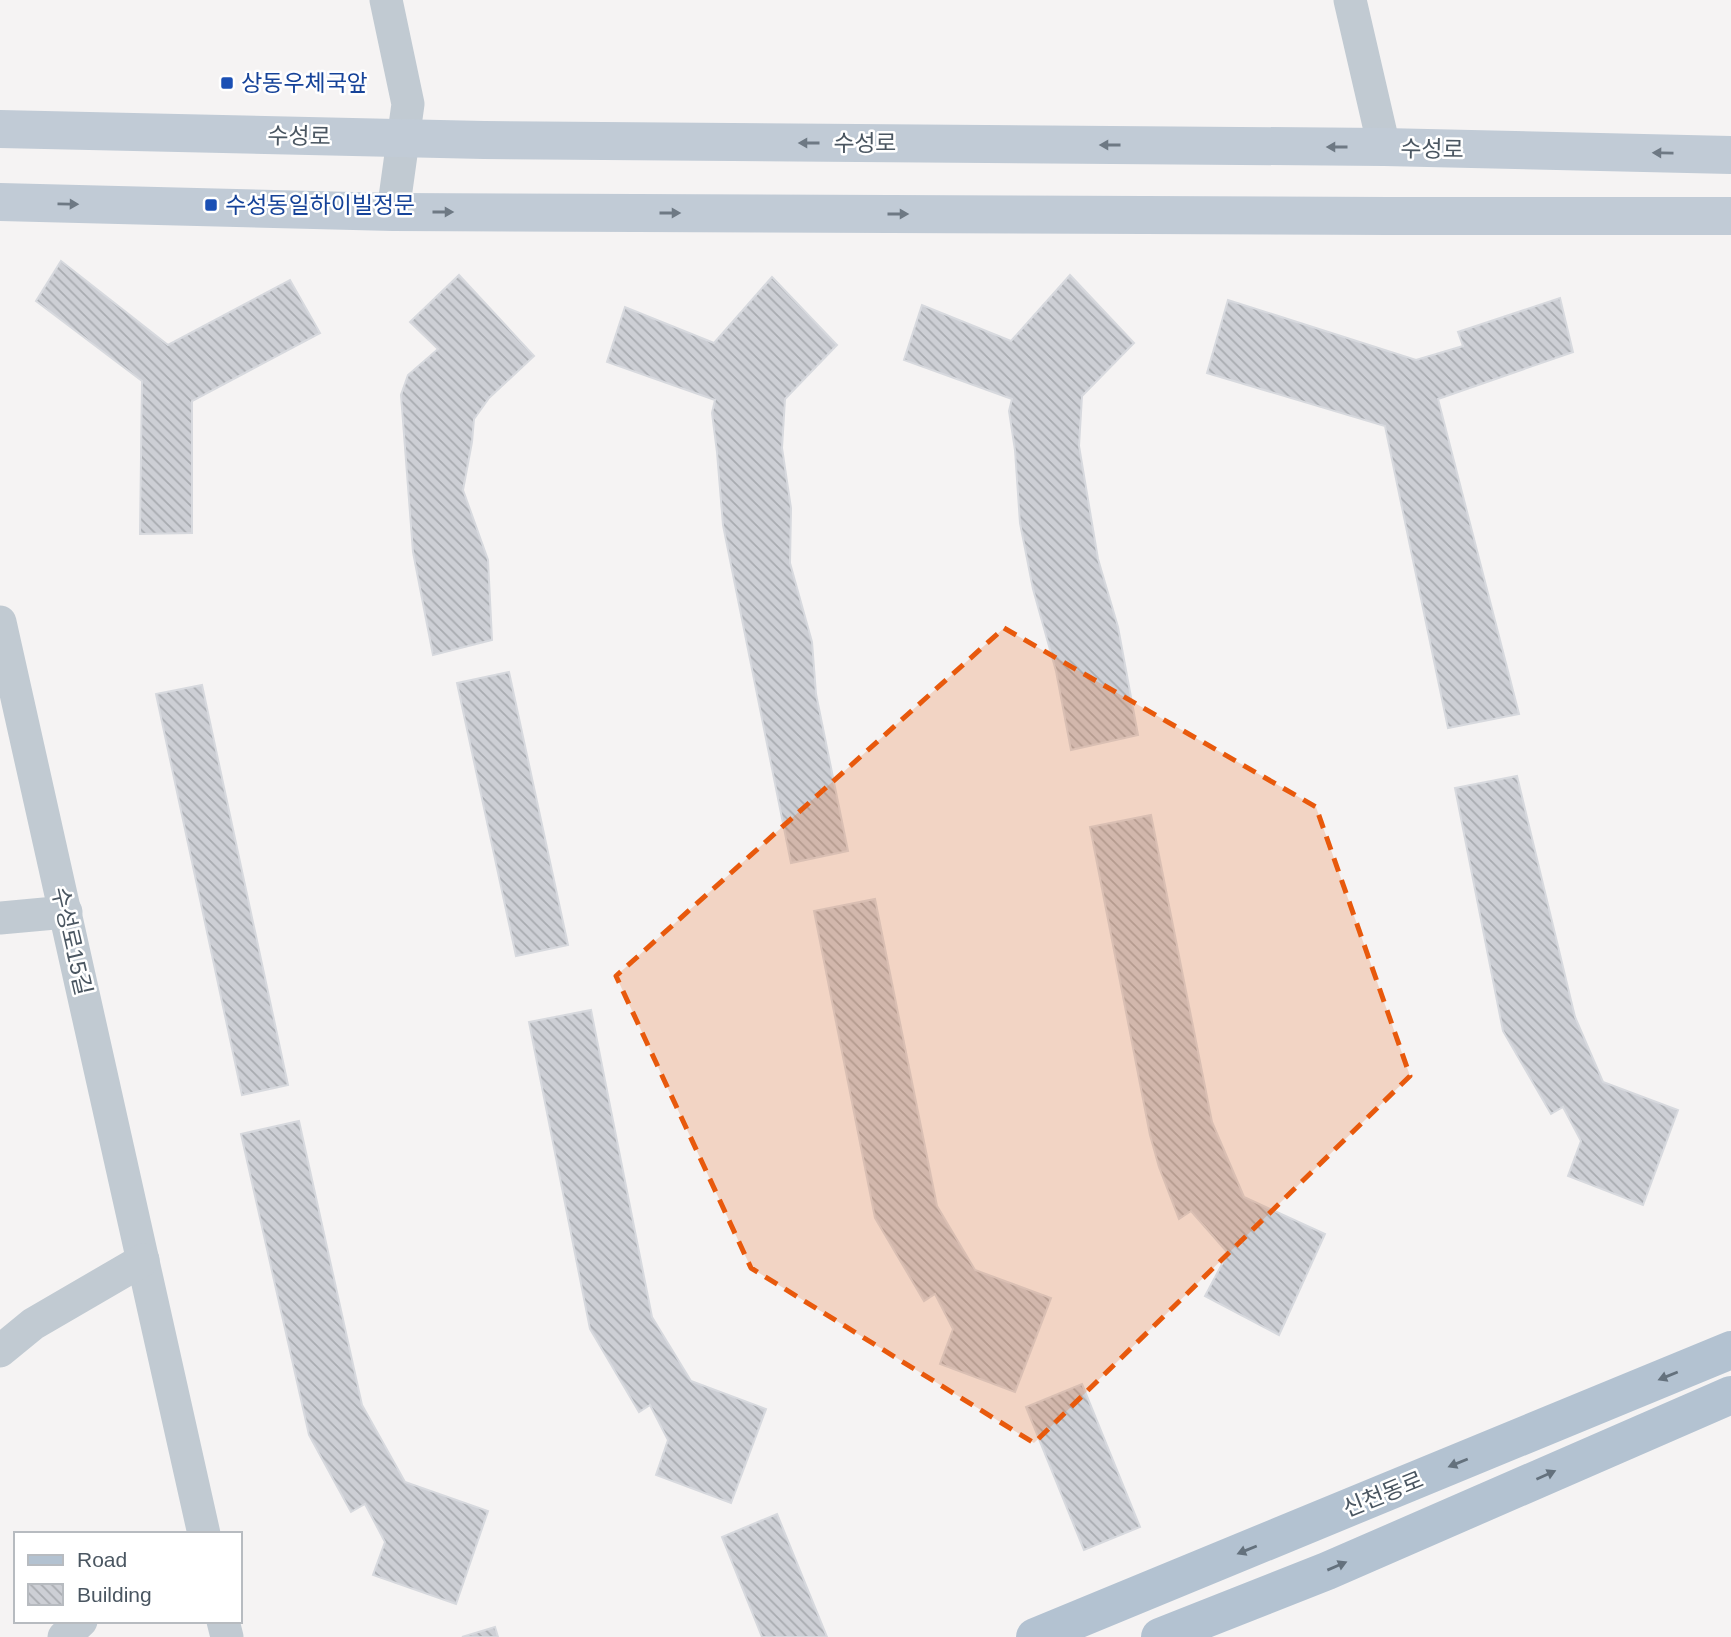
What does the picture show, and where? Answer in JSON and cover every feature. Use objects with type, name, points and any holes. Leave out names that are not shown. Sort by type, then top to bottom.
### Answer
[{"type":"main road","name":"수성로","points":[[0,129],[498,141],[1384,148],[1731,155]]},
{"type":"main road","points":[[0,202],[393,212],[1731,216]]},
{"type":"main road","name":"신천동로","points":[[1035,1637],[1731,1350]]},
{"type":"main road","name":"신천동로","points":[[1160,1637],[1327,1571],[1731,1395]]},
{"type":"street","points":[[386,0],[408,104],[393,212]]},
{"type":"street","points":[[1350,0],[1384,148]]},
{"type":"street","name":"수성로15길","points":[[0,622],[143,1260],[200,1531]]},
{"type":"street","points":[[0,918],[66,912]]},
{"type":"street","points":[[0,1350],[33,1324],[143,1260]]},
{"type":"street","points":[[64,1637],[79,1623]]},
{"type":"highlighted area","points":[[1004,628],[1316,807],[1410,1076],[1034,1443],[751,1268],[616,976]]},
{"type":"building","points":[[61,261],[168,345],[290,280],[320,333],[192,401],[192,533],[140,534],[142,381],[36,301]]},
{"type":"building","points":[[459,275],[534,356],[489,398],[474,419],[463,490],[488,560],[492,640],[433,655],[413,552],[401,395],[408,375],[438,349],[410,322]]},
{"type":"building","points":[[1070,275],[1134,343],[1082,396],[1079,446],[1098,559],[1118,627],[1138,735],[1071,750],[1056,671],[1033,589],[1020,523],[1015,450],[1009,411],[1012,399],[904,360],[922,305],[1011,341]]},
{"type":"building","points":[[772,277],[837,345],[785,399],[782,448],[791,508],[790,563],[812,642],[816,694],[848,851],[791,863],[723,525],[712,413],[715,400],[607,362],[625,307],[714,343]]},
{"type":"building","points":[[1560,298],[1573,352],[1438,399],[1519,714],[1448,728],[1385,426],[1207,373],[1228,300],[1416,360],[1463,346],[1458,332]]},
{"type":"building","points":[[509,672],[568,945],[516,956],[457,683]]},
{"type":"building","points":[[202,685],[288,1085],[242,1095],[156,694]]},
{"type":"building","points":[[1517,776],[1575,1017],[1603,1082],[1678,1110],[1643,1205],[1568,1176],[1581,1141],[1563,1107],[1551,1114],[1503,1031],[1455,788]]},
{"type":"building","points":[[1151,815],[1212,1122],[1244,1197],[1325,1234],[1279,1335],[1205,1296],[1228,1253],[1191,1211],[1179,1219],[1150,1135],[1090,827]]},
{"type":"building","points":[[875,899],[937,1206],[975,1270],[1051,1298],[1015,1392],[940,1364],[953,1329],[935,1294],[924,1301],[875,1218],[814,911]]},
{"type":"building","points":[[591,1010],[652,1317],[691,1381],[766,1409],[731,1503],[656,1475],[668,1440],[650,1405],[639,1412],[590,1329],[529,1022]]},
{"type":"building","points":[[299,1121],[362,1405],[405,1482],[488,1511],[456,1604],[373,1575],[385,1542],[365,1504],[351,1512],[309,1435],[241,1134]]},
{"type":"building","points":[[1082,1384],[1140,1527],[1084,1550],[1026,1407]]},
{"type":"building","points":[[777,1514],[827,1637],[762,1637],[722,1537]]},
{"type":"building","points":[[495,1627],[498,1637],[462,1637]]},
{"type":"place","name":"상동우체국앞","points":[[227,83]]},
{"type":"place","name":"수성동일하이빌정문","points":[[211,205]]}]
